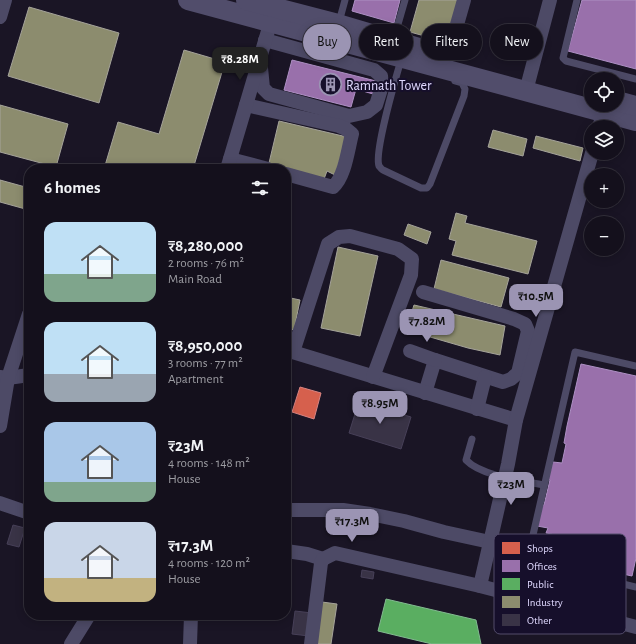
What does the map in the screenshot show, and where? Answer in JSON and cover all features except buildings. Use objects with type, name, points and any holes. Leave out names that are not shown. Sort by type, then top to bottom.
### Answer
[{"type":"main road","points":[[188,0],[272,18],[359,45]]},
{"type":"main road","points":[[246,0],[272,18],[338,24]]},
{"type":"main road","points":[[409,60],[528,85],[584,94]]},
{"type":"main road","points":[[459,60],[584,104]]},
{"type":"main road","points":[[624,108],[636,106]]},
{"type":"main road","points":[[609,112],[636,121]]},
{"type":"street","points":[[0,17],[5,0]]},
{"type":"street","points":[[457,24],[464,0]]},
{"type":"street","points":[[528,85],[550,0]]},
{"type":"street","points":[[228,164],[272,18],[374,70],[381,76],[382,86],[376,105],[367,112],[349,116],[269,94],[263,88],[259,62]]},
{"type":"street","points":[[246,105],[339,126],[352,134],[341,177],[337,184],[333,187],[291,175]]},
{"type":"street","points":[[480,586],[505,477],[516,420],[590,160]]},
{"type":"street","points":[[291,348],[328,244],[339,237],[350,236],[398,249],[412,259],[411,275],[373,377]]},
{"type":"street","points":[[410,351],[503,382],[511,379],[518,372],[528,331],[525,324],[514,319],[423,292]]},
{"type":"street","points":[[0,426],[4,377],[24,327]]},
{"type":"street","points":[[291,351],[516,420]]},
{"type":"street","points":[[425,393],[435,360]]},
{"type":"street","points":[[4,377],[24,375]]},
{"type":"street","points":[[477,409],[485,377]]},
{"type":"street","points":[[0,503],[24,510]]},
{"type":"street","points":[[291,510],[343,510],[370,514],[490,542]]},
{"type":"street","points":[[291,552],[307,554],[324,559]]},
{"type":"street","points":[[311,644],[321,563],[324,559],[335,553],[494,590]]},
{"type":"street","points":[[71,644],[86,620]]},
{"type":"street","points":[[190,644],[191,620]]},
{"type":"street","points":[[626,624],[636,627]]},
{"type":"lane","points":[[338,24],[345,0]]},
{"type":"lane","points":[[403,24],[405,0]]},
{"type":"lane","points":[[577,0],[563,58],[566,61],[636,79]]},
{"type":"lane","points":[[400,60],[381,138],[378,157],[379,166],[383,170],[421,188],[427,188],[430,184],[464,96],[465,89],[462,83],[448,79]]},
{"type":"lane","points":[[533,534],[575,352],[636,366]]},
{"type":"lane","points":[[472,439],[466,460],[471,465],[478,469],[505,477],[544,485]]},
{"type":"lane","points":[[626,584],[636,586]]},
{"type":"place","name":"Ramnath Tower","points":[[330,85]]}]
